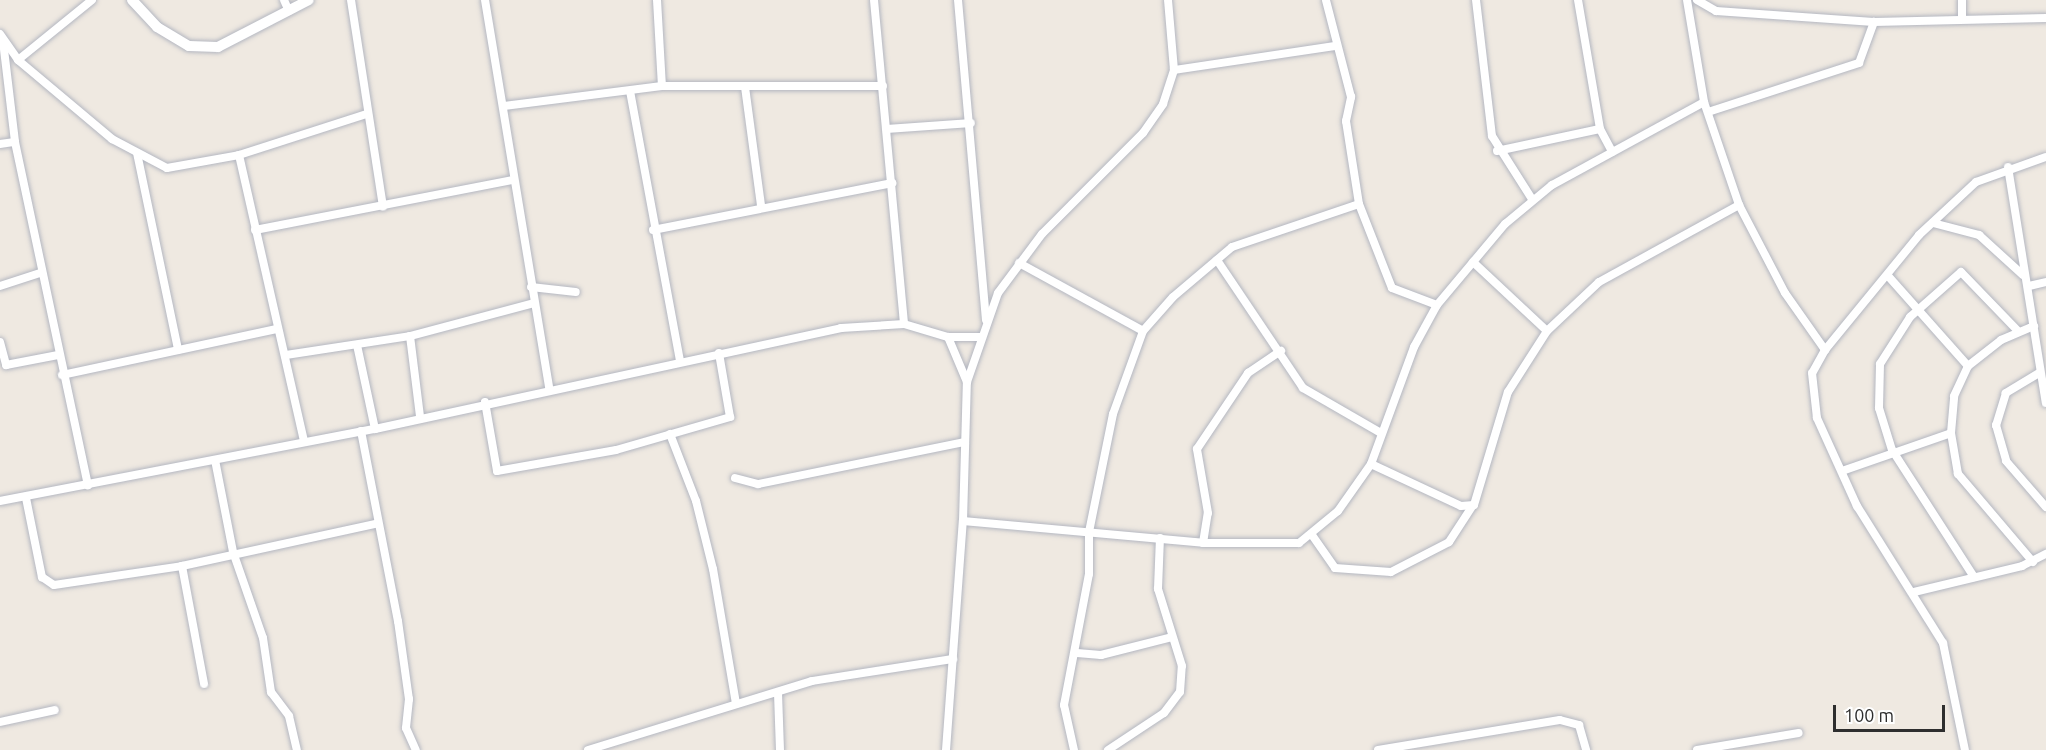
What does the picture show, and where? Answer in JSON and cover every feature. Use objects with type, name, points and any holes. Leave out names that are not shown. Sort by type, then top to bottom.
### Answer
[{"type":"street","points":[[18,60],[92,0]]},
{"type":"street","points":[[132,0],[157,27],[189,46],[218,47],[309,0]]},
{"type":"street","points":[[284,0],[289,11]]},
{"type":"street","points":[[351,0],[383,207]]},
{"type":"street","points":[[485,0],[549,388]]},
{"type":"street","points":[[657,0],[662,86]]},
{"type":"street","points":[[874,0],[904,324]]},
{"type":"street","points":[[958,0],[971,123],[986,324]]},
{"type":"street","points":[[946,750],[963,520],[967,382],[980,337],[1019,263],[1069,203],[1143,133],[1163,104],[1174,70],[1168,0]]},
{"type":"street","points":[[1326,0],[1334,46],[1351,97],[1347,121],[1359,204],[1392,288],[1437,305]]},
{"type":"street","points":[[1476,0],[1480,63],[1497,151],[1532,199]]},
{"type":"street","points":[[1578,0],[1600,129],[1612,152]]},
{"type":"street","points":[[1687,0],[1704,102],[1739,205],[1785,293],[1826,350]]},
{"type":"street","points":[[1697,0],[1708,9]]},
{"type":"street","points":[[1962,0],[1962,19]]},
{"type":"street","points":[[1689,17],[1708,9],[1874,22],[2046,18]]},
{"type":"street","points":[[1708,112],[1859,63],[1874,22]]},
{"type":"street","points":[[2,38],[18,60],[112,139],[174,169],[239,155],[367,114]]},
{"type":"street","points":[[2,38],[15,142],[40,273],[88,485]]},
{"type":"street","points":[[1174,70],[1334,46]]},
{"type":"street","points":[[504,106],[568,94],[630,91],[662,86],[883,86]]},
{"type":"street","points":[[745,87],[761,206]]},
{"type":"street","points":[[630,91],[653,230],[680,361]]},
{"type":"street","points":[[963,520],[1203,543],[1282,547],[1312,535],[1338,512],[1371,464],[1414,347],[1437,305],[1473,262],[1532,199],[1704,102]]},
{"type":"street","points":[[887,129],[971,123]]},
{"type":"street","points":[[1497,151],[1600,129]]},
{"type":"street","points":[[0,144],[15,142]]},
{"type":"street","points":[[137,153],[178,350]]},
{"type":"street","points":[[239,155],[276,329],[286,355],[304,441]]},
{"type":"street","points":[[1965,750],[1943,644],[1914,592],[1857,506],[1813,403],[1812,373],[1826,350],[1933,223],[1981,177],[2046,157]]},
{"type":"street","points":[[2008,167],[2023,275]]},
{"type":"street","points":[[255,230],[513,180]]},
{"type":"street","points":[[653,230],[761,206],[892,183]]},
{"type":"street","points":[[1074,750],[1064,705],[1077,653],[1089,532],[1113,414],[1143,331],[1217,260],[1264,232],[1359,204]]},
{"type":"street","points":[[1312,535],[1335,568],[1391,572],[1449,542],[1474,505],[1508,392],[1547,331],[1599,282],[1739,205]]},
{"type":"street","points":[[1933,223],[1979,235],[2023,275],[2029,286],[2039,373],[2046,403]]},
{"type":"street","points":[[1217,260],[1313,398],[1381,433]]},
{"type":"street","points":[[1473,262],[1547,331]]},
{"type":"street","points":[[1019,263],[1143,331]]},
{"type":"street","points":[[1974,577],[1892,450],[1879,408],[1880,364],[1918,309],[1964,271],[2018,331]]},
{"type":"street","points":[[0,286],[40,273]]},
{"type":"street","points":[[1889,277],[1968,366]]},
{"type":"street","points":[[2029,286],[2046,282]]},
{"type":"street","points":[[531,287],[576,292]]},
{"type":"street","points":[[286,355],[410,336],[534,303]]},
{"type":"street","points":[[0,501],[26,498],[304,441],[375,429],[420,416],[549,388],[849,327],[904,324],[948,337],[980,337]]},
{"type":"street","points":[[2033,562],[1958,474],[1952,433],[1954,396],[1968,366],[2018,331],[2034,326]]},
{"type":"street","points":[[62,375],[276,329]]},
{"type":"street","points":[[410,336],[420,416]]},
{"type":"street","points":[[948,337],[967,382]]},
{"type":"street","points":[[0,342],[6,365],[58,355]]},
{"type":"street","points":[[357,345],[375,429]]},
{"type":"street","points":[[1203,543],[1208,513],[1197,449],[1248,373],[1281,351]]},
{"type":"street","points":[[485,402],[498,471],[616,450],[730,417],[719,353]]},
{"type":"street","points":[[2039,373],[2006,393],[1996,425],[2006,461],[2046,507]]},
{"type":"street","points":[[361,431],[375,524],[400,632],[409,699],[406,728],[416,750]]},
{"type":"street","points":[[1842,471],[1892,450],[1952,433]]},
{"type":"street","points":[[670,434],[696,501],[713,569],[736,704]]},
{"type":"street","points":[[735,478],[758,484],[965,442]]},
{"type":"street","points":[[215,460],[233,552],[263,638],[272,692],[289,716],[297,750]]},
{"type":"street","points":[[1371,464],[1461,506],[1474,505]]},
{"type":"street","points":[[26,498],[42,577],[48,584],[182,566],[233,552],[375,524]]},
{"type":"street","points":[[1108,750],[1175,702],[1183,672],[1158,589],[1160,538]]},
{"type":"street","points":[[1914,592],[2033,562],[2046,554]]},
{"type":"street","points":[[182,566],[204,684]]},
{"type":"street","points":[[1077,653],[1101,656],[1172,638]]},
{"type":"street","points":[[588,750],[736,704],[865,671],[953,659]]},
{"type":"street","points":[[778,693],[780,750]]},
{"type":"street","points":[[0,722],[55,710]]},
{"type":"street","points":[[1378,750],[1560,720],[1579,725],[1586,750]]},
{"type":"street","points":[[1697,750],[1799,733]]}]
